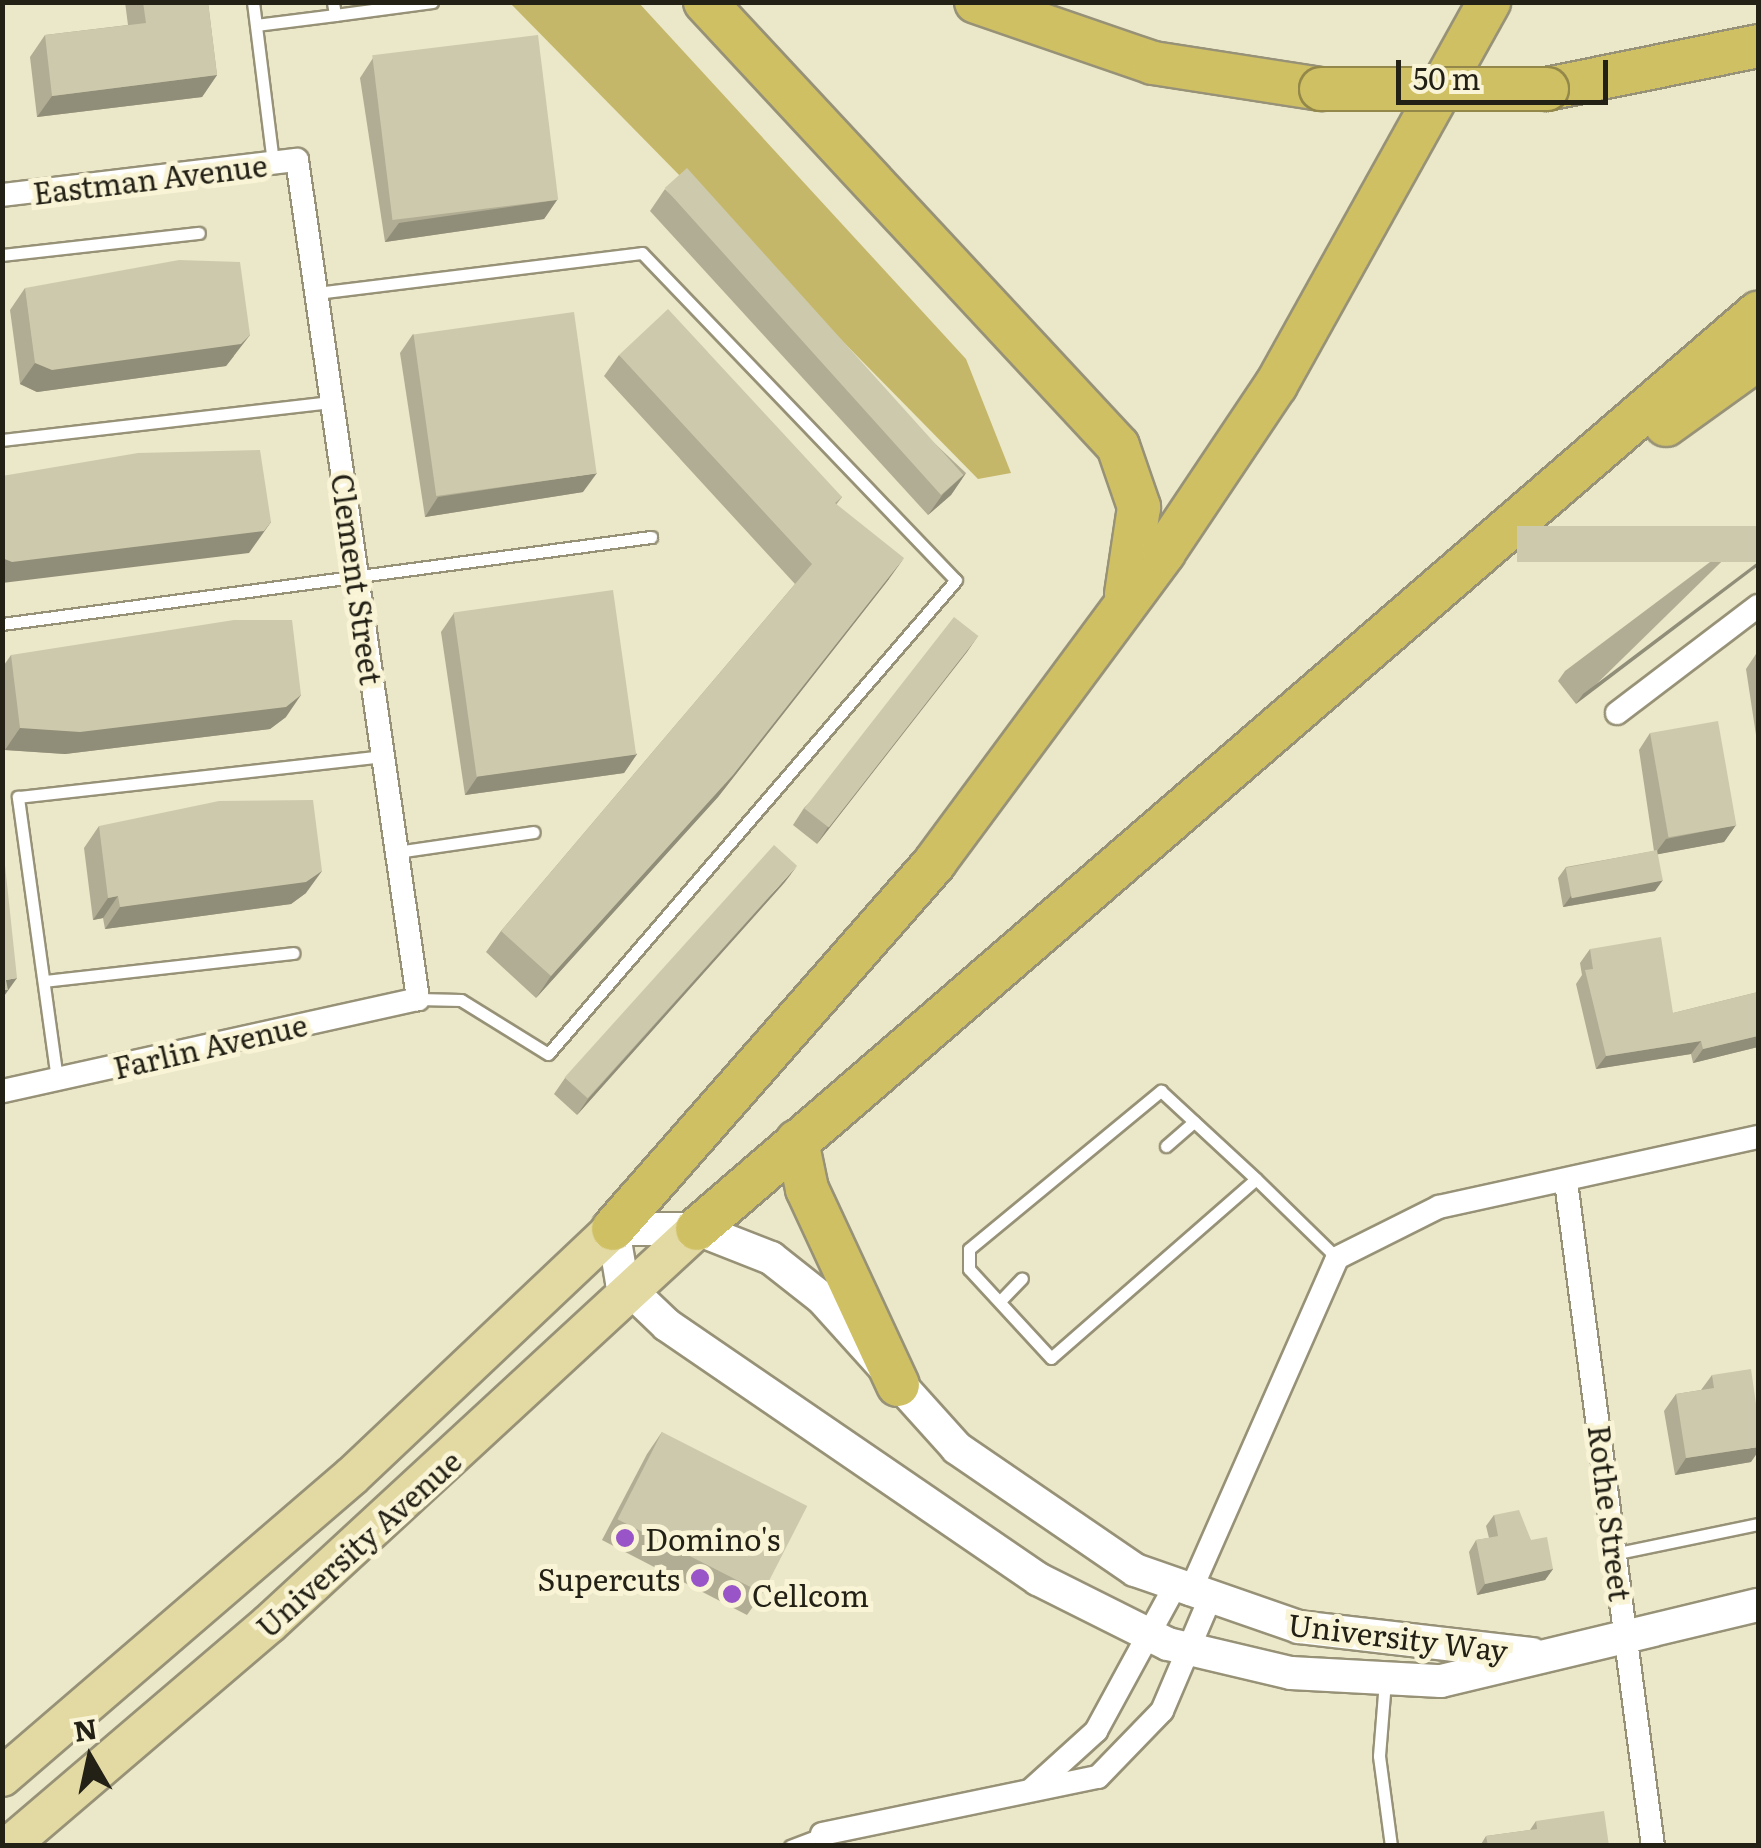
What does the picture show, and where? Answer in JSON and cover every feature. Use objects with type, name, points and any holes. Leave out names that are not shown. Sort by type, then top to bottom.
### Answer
[{"type":"highway","points":[[706,2],[1118,446],[1140,518],[1118,616]]},
{"type":"highway","points":[[976,2],[1153,63],[1320,89],[1547,89],[1758,46]]},
{"type":"highway","points":[[612,1229],[891,916],[1118,616],[1276,385],[1488,2]]},
{"type":"highway","points":[[697,1229],[1506,538],[1758,313]]},
{"type":"highway","points":[[1506,538],[1758,360]]},
{"type":"highway","points":[[796,1141],[807,1189],[898,1385]]},
{"type":"main road","name":"University Way","points":[[612,1229],[697,1229],[750,1246],[800,1280],[898,1385],[1024,1502],[1191,1594],[1322,1631],[1532,1654]]},
{"type":"main road","points":[[612,1229],[628,1291]]},
{"type":"main road","name":"University Avenue","points":[[2,1777],[352,1476],[612,1229]]},
{"type":"main road","name":"University Avenue","points":[[9,1846],[269,1624],[697,1229]]},
{"type":"main road","name":"University Way","points":[[628,1291],[990,1548],[1147,1635],[1192,1651],[1385,1681],[1468,1678],[1532,1654]]},
{"type":"main road","points":[[1532,1654],[1758,1605]]},
{"type":"street","name":"Eastman Avenue","points":[[2,195],[297,160]]},
{"type":"street","name":"Clement Street","points":[[297,160],[418,999]]},
{"type":"street","points":[[1617,712],[1758,606]]},
{"type":"street","name":"Farlin Avenue","points":[[2,1091],[418,999]]},
{"type":"street","points":[[1031,1790],[1096,1730],[1147,1635],[1191,1594],[1337,1258],[1439,1207],[1758,1138]]},
{"type":"street","name":"Rothe Street","points":[[1566,1182],[1618,1552],[1653,1846]]},
{"type":"street","points":[[822,1834],[1031,1790],[1081,1784],[1113,1766],[1162,1711],[1192,1651],[1191,1594]]},
{"type":"lane","points":[[253,2],[273,163]]},
{"type":"lane","points":[[256,24],[334,9],[432,2]]},
{"type":"lane","points":[[2,255],[198,233]]},
{"type":"lane","points":[[316,293],[642,253],[956,580],[548,1054],[461,1000],[418,999]]},
{"type":"lane","points":[[2,440],[332,402]]},
{"type":"lane","points":[[2,624],[651,537]]},
{"type":"lane","points":[[58,1079],[18,797],[383,756]]},
{"type":"lane","points":[[397,852],[534,832]]},
{"type":"lane","points":[[44,981],[293,953]]},
{"type":"lane","points":[[1256,1180],[1052,1358],[969,1269],[970,1249],[1161,1091],[1256,1180],[1337,1258]]},
{"type":"lane","points":[[1166,1146],[1194,1122]]},
{"type":"lane","points":[[1001,1300],[1022,1278]]},
{"type":"lane","points":[[1618,1552],[1758,1524]]},
{"type":"lane","points":[[1385,1681],[1379,1756],[1391,1846]]},
{"type":"lane","points":[[790,1846],[822,1834]]},
{"type":"shaded area","points":[[510,3],[639,3],[966,359],[1011,473],[978,479]]},
{"type":"building","points":[[143,2],[208,2],[217,75],[52,96],[45,35],[146,23]]},
{"type":"building","points":[[538,35],[558,200],[392,220],[372,55]]},
{"type":"building","points":[[687,168],[963,475],[941,495],[665,188]]},
{"type":"building","points":[[179,260],[240,262],[250,335],[241,344],[52,370],[35,363],[25,288]]},
{"type":"building","points":[[668,309],[842,497],[835,503],[904,558],[733,775],[551,976],[501,931],[812,564],[619,355]]},
{"type":"building","points":[[574,312],[597,473],[436,496],[414,335]]},
{"type":"building","points":[[260,450],[271,522],[264,531],[12,562],[2,558],[2,476],[138,453]]},
{"type":"building","points":[[1517,526],[1758,526],[1758,562],[1517,562]]},
{"type":"building","points":[[613,590],[636,754],[477,777],[454,612]]},
{"type":"building","points":[[954,617],[978,636],[829,828],[804,808]]},
{"type":"building","points":[[234,620],[292,620],[301,695],[286,707],[80,732],[20,728],[11,655]]},
{"type":"building","points":[[1718,721],[1736,825],[1668,837],[1650,733]]},
{"type":"building","points":[[313,800],[322,871],[306,882],[120,907],[118,896],[108,898],[99,826],[219,801]]},
{"type":"building","points":[[2,837],[17,978],[6,980],[8,990],[2,990]]},
{"type":"building","points":[[774,845],[797,866],[588,1098],[565,1078]]},
{"type":"building","points":[[1657,850],[1663,880],[1572,898],[1566,868]]},
{"type":"building","points":[[1661,937],[1673,1013],[1758,992],[1758,1036],[1703,1049],[1701,1041],[1606,1056],[1585,970],[1593,969],[1590,949]]},
{"type":"building","points":[[1751,1369],[1758,1447],[1686,1458],[1676,1394],[1714,1388],[1712,1375]]},
{"type":"building","points":[[662,1432],[807,1506],[763,1593],[618,1519]]},
{"type":"building","points":[[1519,1510],[1531,1540],[1547,1537],[1553,1569],[1485,1584],[1476,1540],[1498,1536],[1494,1515]]},
{"type":"building","points":[[1604,1811],[1609,1846],[1488,1846],[1486,1836],[1537,1829],[1536,1821]]},
{"type":"place","name":"Domino's","points":[[625,1538]]},
{"type":"place","name":"Supercuts","points":[[700,1578]]},
{"type":"place","name":"Cellcom","points":[[732,1594]]}]
